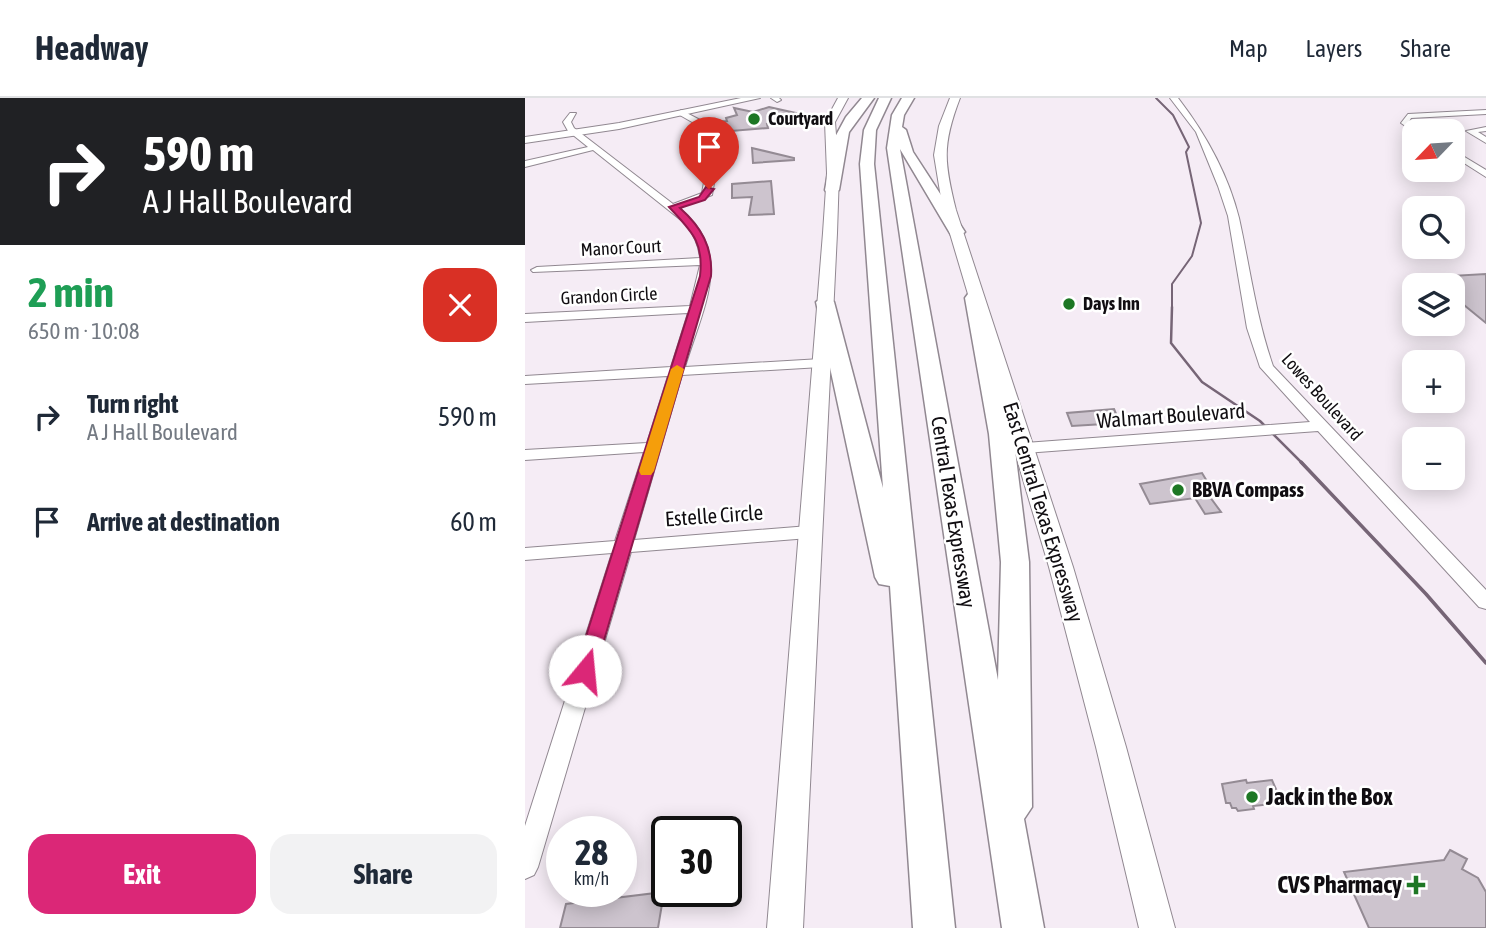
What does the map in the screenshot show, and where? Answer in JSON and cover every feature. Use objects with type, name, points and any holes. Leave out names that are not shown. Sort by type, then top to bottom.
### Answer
[{"type":"highway","points":[[832,190],[836,180],[841,136],[850,118],[868,98]]},
{"type":"highway","points":[[934,928],[867,164],[867,139],[871,123],[897,104],[901,139],[907,152],[957,232]]},
{"type":"highway","name":"Central Texas Expressway","points":[[897,104],[893,148],[896,169],[1023,928]]},
{"type":"highway","points":[[974,298],[1001,434],[1016,562],[1011,865]]},
{"type":"highway","points":[[825,302],[875,508],[895,609],[907,628]]},
{"type":"main road","points":[[525,140],[684,117],[755,98]]},
{"type":"main road","points":[[785,928],[832,190],[830,121],[843,98]]},
{"type":"main road","name":"East Central Texas Expressway","points":[[955,98],[944,124],[939,151],[941,174],[974,298],[1025,448],[1114,754],[1157,928]]},
{"type":"street","name":"Lowes Boulevard","points":[[1174,98],[1200,132],[1223,186],[1233,216],[1253,328],[1261,355],[1280,383],[1486,602]]},
{"type":"street","points":[[1407,119],[1408,116],[1486,112]]},
{"type":"street","points":[[525,867],[696,309],[707,261],[697,230],[671,206],[567,125],[577,115]]},
{"type":"street","points":[[671,206],[695,195],[706,169],[717,158],[716,132],[684,117]]},
{"type":"street","points":[[1486,129],[1470,131],[1486,140]]},
{"type":"street","points":[[525,164],[597,147]]},
{"type":"street","points":[[1465,161],[1486,174]]},
{"type":"street","points":[[704,176],[709,189]]},
{"type":"street","points":[[698,189],[709,189]]},
{"type":"street","points":[[671,206],[702,198],[709,189]]},
{"type":"street","name":"Manor Court","points":[[537,270],[707,261]]},
{"type":"street","name":"Grandon Circle","points":[[525,318],[696,309]]},
{"type":"street","points":[[525,380],[821,363]]},
{"type":"street","name":"Walmart Boulevard","points":[[1025,448],[1320,426]]},
{"type":"street","points":[[525,455],[654,447]]},
{"type":"street","name":"Estelle Circle","points":[[525,554],[809,532]]},
{"type":"building","name":"Courtyard","points":[[769,107],[800,114],[767,124],[768,128],[731,131],[709,122],[727,121],[726,118],[737,115],[734,108],[753,112]]},
{"type":"building","points":[[752,148],[794,158],[794,160],[753,163]]},
{"type":"building","points":[[771,181],[774,214],[749,215],[752,197],[732,198],[732,184]]},
{"type":"building","points":[[1486,274],[1486,323],[1465,306],[1465,275]]},
{"type":"building","points":[[1114,409],[1120,423],[1072,426],[1067,413]]},
{"type":"building","name":"BBVA Compass","points":[[1202,473],[1216,496],[1210,497],[1221,512],[1205,514],[1195,498],[1150,504],[1140,484]]},
{"type":"building","name":"Jack in the Box","points":[[1246,780],[1247,783],[1272,780],[1282,803],[1253,806],[1254,809],[1238,811],[1232,808],[1230,803],[1226,803],[1222,784]]},
{"type":"building","name":"CVS Pharmacy","points":[[1450,850],[1467,859],[1462,869],[1478,878],[1486,892],[1486,928],[1369,928],[1344,872],[1444,860]]},
{"type":"building","points":[[651,894],[651,907],[662,907],[658,928],[560,928],[565,907],[637,907],[637,895]]},
{"type":"waterway","points":[[1156,98],[1173,115],[1189,147],[1186,152],[1201,223],[1192,256],[1172,284],[1172,307]]},
{"type":"waterway","points":[[1172,307],[1171,343],[1202,382],[1260,421],[1301,462]]},
{"type":"waterway","points":[[1301,462],[1426,594],[1486,663]]},
{"type":"slow traffic","points":[[646,471],[677,369]]},
{"type":"place","name":"Courtyard","points":[[754,119]]},
{"type":"place","name":"Days Inn","points":[[1069,304]]},
{"type":"place","name":"BBVA Compass","points":[[1178,490]]},
{"type":"place","name":"Jack in the Box","points":[[1252,797]]},
{"type":"place","name":"CVS Pharmacy","points":[[1416,885]]},
{"type":"route","points":[[585,671],[706,276],[707,261],[701,237],[683,214],[673,207],[694,202],[707,195],[709,189]]}]
